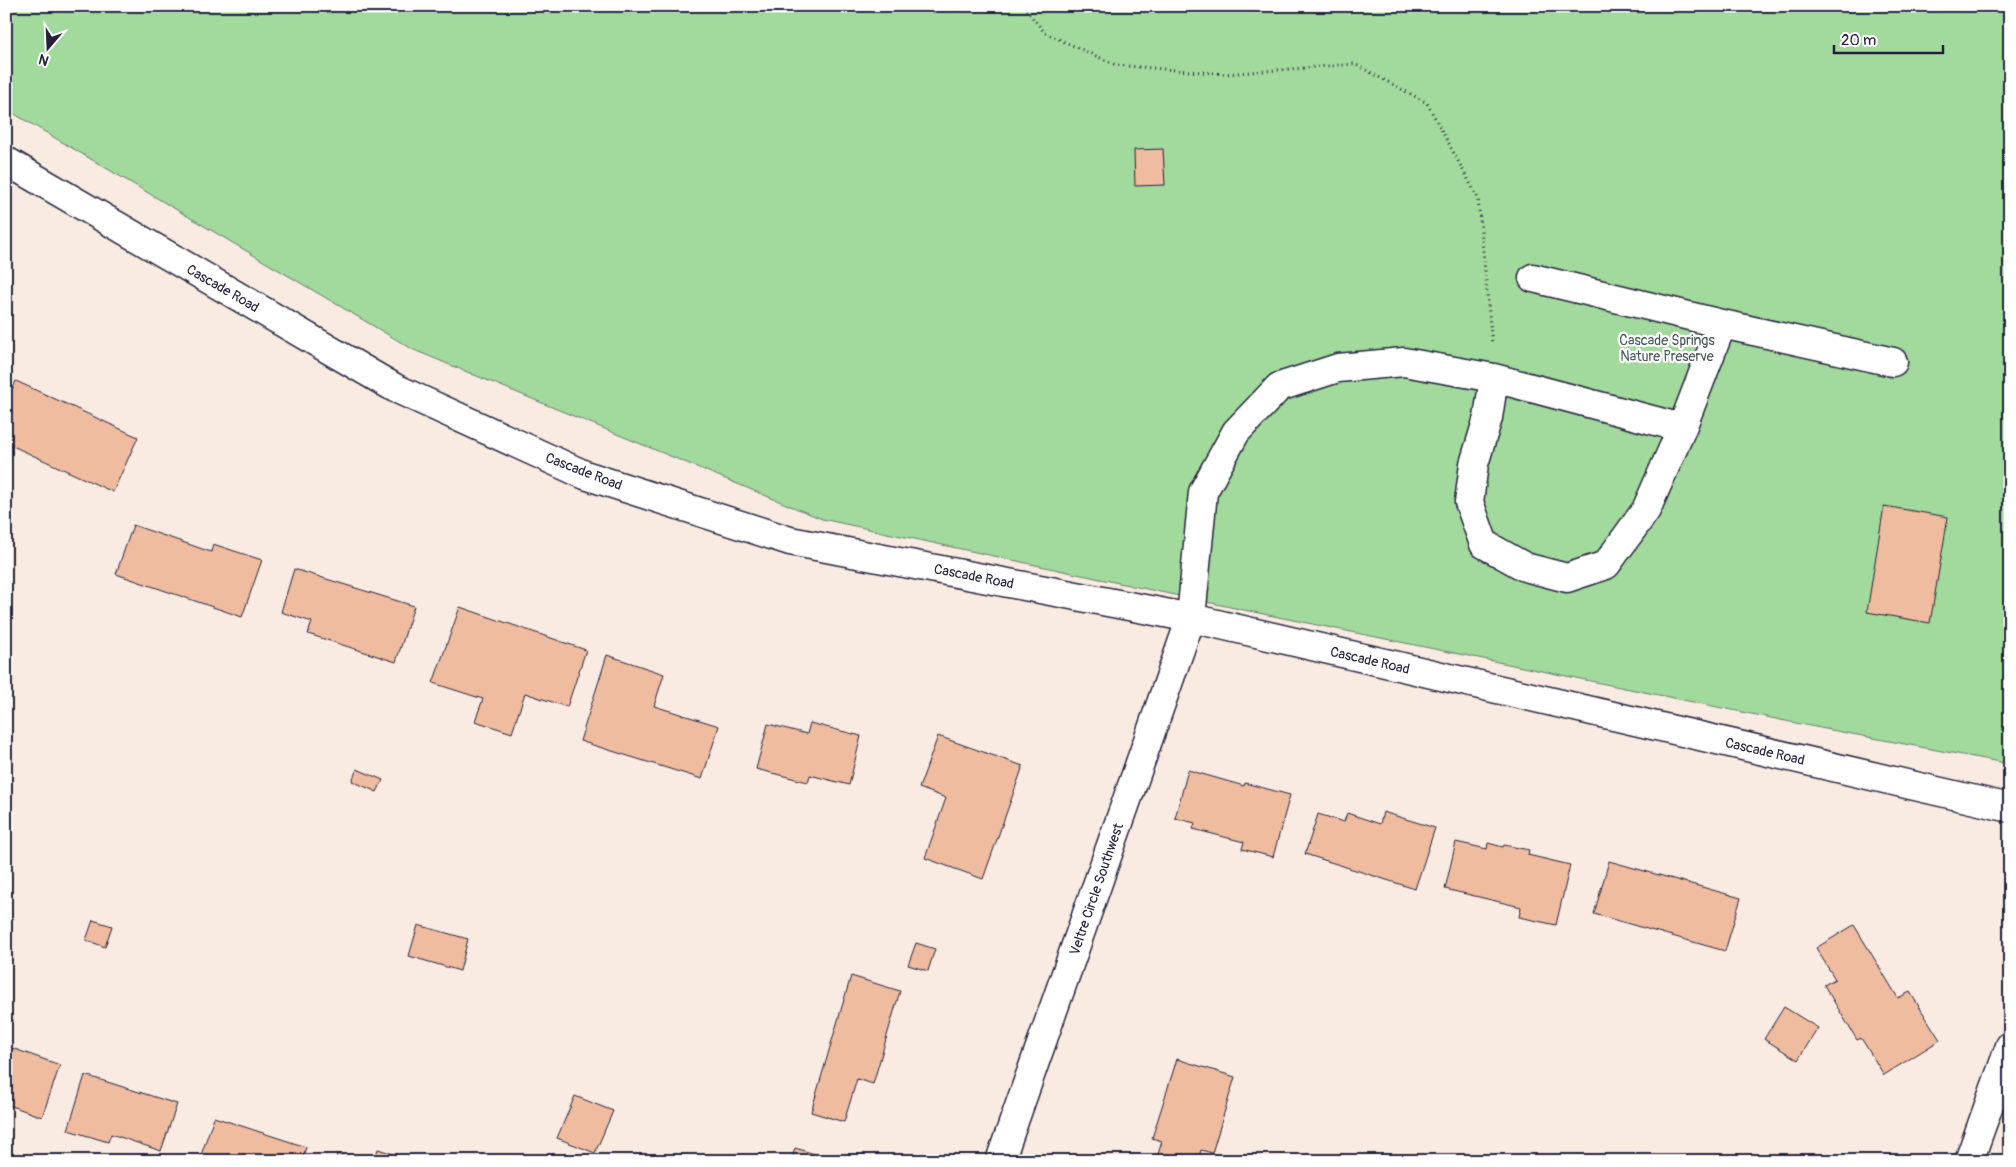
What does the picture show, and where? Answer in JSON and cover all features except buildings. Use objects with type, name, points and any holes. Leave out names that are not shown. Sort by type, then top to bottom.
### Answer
[{"type":"main road","name":"Cascade Road","points":[[6,161],[395,388],[585,474],[790,541],[1191,618],[2010,808]]},
{"type":"main road","points":[[1532,278],[1722,324],[1893,362]]},
{"type":"main road","points":[[1494,378],[1488,418],[1474,464],[1469,502],[1484,544],[1525,567],[1567,578],[1606,565],[1646,510],[1682,428],[1722,324]]},
{"type":"main road","name":"Veltre Circle Southwest","points":[[1000,1161],[1191,618],[1202,492],[1236,432],[1279,387],[1338,368],[1404,362],[1494,378],[1682,428]]},
{"type":"main road","points":[[1969,1161],[2010,1046]]},
{"type":"path","points":[[1023,6],[1045,33],[1116,65],[1224,74],[1355,64],[1427,103],[1478,198],[1494,378]]},
{"type":"green space","name":"Cascade Springs Nature Preserve","points":[[6,6],[2010,6],[2010,764],[1810,726],[1244,610],[822,519],[414,350],[6,109]]}]
